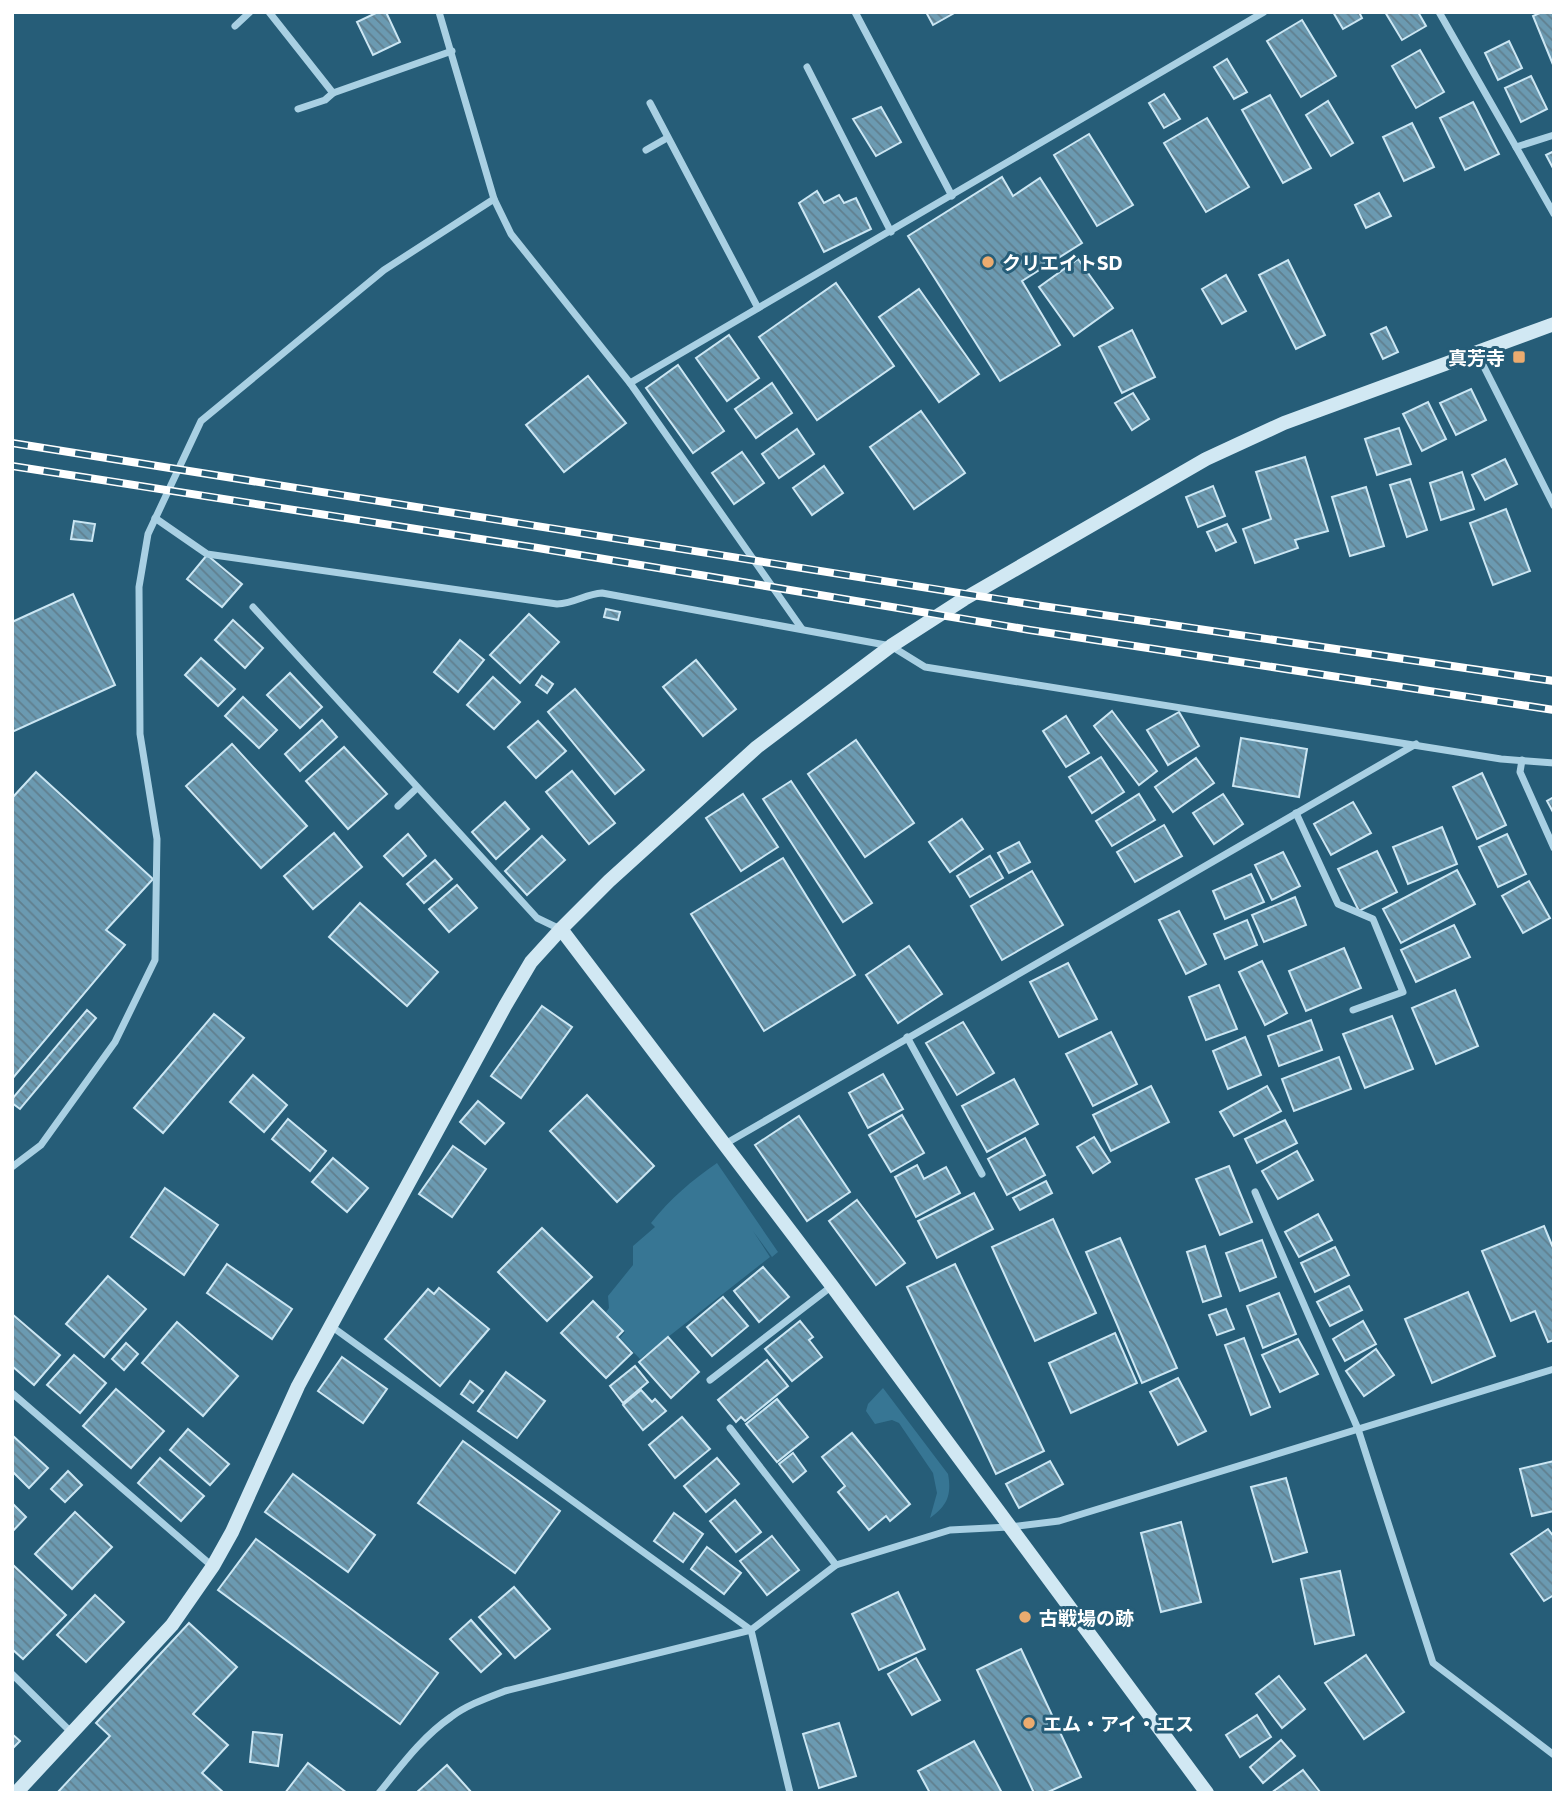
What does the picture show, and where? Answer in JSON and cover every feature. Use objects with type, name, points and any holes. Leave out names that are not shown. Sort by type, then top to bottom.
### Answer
[{"type":"street","points":[[235,26],[250,12]]},
{"type":"street","points":[[269,12],[333,93]]},
{"type":"street","points":[[439,12],[494,199],[511,234],[630,383],[802,629]]},
{"type":"street","points":[[855,12],[952,196]]},
{"type":"street","points":[[630,383],[1264,12]]},
{"type":"street","points":[[1439,12],[1554,214]]},
{"type":"street","points":[[298,109],[325,100],[333,93],[452,51]]},
{"type":"street","points":[[807,67],[891,232]]},
{"type":"street","points":[[649,103],[758,308]]},
{"type":"street","points":[[1516,147],[1554,135]]},
{"type":"street","points":[[646,150],[667,138]]},
{"type":"street","points":[[12,1167],[41,1144],[115,1042],[155,960],[157,839],[140,734],[139,587],[148,534],[201,421],[384,270],[494,199]]},
{"type":"street","points":[[16,1793],[172,1625],[213,1566],[232,1532],[298,1386],[505,1006],[531,962],[609,881],[757,747],[891,646],[964,599],[1206,459],[1284,423],[1554,324]]},
{"type":"street","points":[[1477,352],[1554,506]]},
{"type":"street","points":[[155,518],[207,555],[557,604],[575,603],[591,594],[602,593],[891,646],[925,667],[1554,763]]},
{"type":"street","points":[[253,607],[537,918],[561,929],[832,1286],[1207,1793]]},
{"type":"street","points":[[725,1144],[1417,744]]},
{"type":"street","points":[[1522,760],[1520,772],[1554,848]]},
{"type":"street","points":[[398,806],[417,788]]},
{"type":"street","points":[[1296,813],[1338,904],[1373,919],[1403,992],[1353,1010]]},
{"type":"street","points":[[906,1037],[982,1174]]},
{"type":"street","points":[[1255,1192],[1358,1429],[1433,1663],[1554,1755]]},
{"type":"street","points":[[710,1380],[832,1286]]},
{"type":"street","points":[[331,1325],[751,1630],[790,1793]]},
{"type":"street","points":[[379,1793],[432,1732],[473,1704],[505,1691],[751,1630],[836,1565],[950,1530],[1059,1521],[1554,1369]]},
{"type":"street","points":[[12,1393],[213,1566]]},
{"type":"street","points":[[730,1428],[836,1565]]},
{"type":"street","points":[[12,1674],[72,1734]]},
{"type":"shaded area","points":[[717,1163],[778,1252],[772,1257],[753,1231],[770,1257],[640,1359],[620,1338],[625,1332],[606,1312],[609,1308],[608,1296],[633,1265],[633,1246],[655,1227],[651,1223],[682,1190]]},
{"type":"shaded area","points":[[883,1388],[948,1474],[947,1499],[941,1509],[930,1518],[937,1493],[933,1473],[899,1423],[892,1420],[875,1424],[866,1411],[868,1404]]},
{"type":"building","points":[[378,12],[386,12],[400,42],[373,55],[357,22]]},
{"type":"building","points":[[926,12],[956,12],[933,25]]},
{"type":"building","points":[[1333,12],[1359,12],[1362,18],[1343,29]]},
{"type":"building","points":[[1385,12],[1418,12],[1426,26],[1402,40]]},
{"type":"building","points":[[1542,12],[1554,12],[1554,67],[1533,16]]},
{"type":"building","points":[[1302,20],[1336,76],[1301,97],[1267,41]]},
{"type":"building","points":[[1509,41],[1522,68],[1498,80],[1485,53]]},
{"type":"building","points":[[1420,50],[1444,92],[1416,108],[1392,66]]},
{"type":"building","points":[[1227,59],[1247,92],[1234,99],[1214,67]]},
{"type":"building","points":[[1531,76],[1547,109],[1521,122],[1505,88]]},
{"type":"building","points":[[1164,94],[1180,119],[1164,128],[1149,103]]},
{"type":"building","points":[[1270,95],[1311,168],[1283,183],[1242,110]]},
{"type":"building","points":[[1328,101],[1353,143],[1331,156],[1306,115]]},
{"type":"building","points":[[1473,102],[1499,154],[1465,170],[1440,118]]},
{"type":"building","points":[[881,107],[901,142],[876,156],[853,119]]},
{"type":"building","points":[[1207,118],[1249,187],[1206,212],[1164,143]]},
{"type":"building","points":[[1412,123],[1434,167],[1404,181],[1383,137]]},
{"type":"building","points":[[1089,134],[1133,205],[1097,226],[1054,155]]},
{"type":"building","points":[[1554,151],[1554,170],[1546,155]]},
{"type":"building","name":"クリエイトSD","points":[[1002,177],[1013,196],[1040,178],[1082,243],[1022,281],[1060,345],[1000,381],[908,236]]},
{"type":"building","points":[[817,191],[824,203],[839,195],[844,203],[856,198],[871,229],[824,252],[799,203]]},
{"type":"building","points":[[1379,193],[1391,216],[1366,228],[1355,205]]},
{"type":"building","points":[[1078,259],[1113,308],[1074,336],[1039,287]]},
{"type":"building","points":[[1288,260],[1325,335],[1296,349],[1259,275]]},
{"type":"building","points":[[1226,275],[1246,311],[1222,324],[1202,289]]},
{"type":"building","points":[[836,283],[894,366],[817,420],[759,337]]},
{"type":"building","points":[[919,289],[979,374],[939,402],[879,317]]},
{"type":"building","points":[[1386,327],[1398,352],[1383,359],[1371,334]]},
{"type":"building","points":[[1132,330],[1155,377],[1122,393],[1099,347]]},
{"type":"building","points":[[729,335],[759,378],[727,401],[696,358]]},
{"type":"building","points":[[678,365],[724,431],[693,453],[646,388]]},
{"type":"building","points":[[588,376],[626,423],[564,472],[526,425]]},
{"type":"building","points":[[772,383],[792,413],[756,438],[735,409]]},
{"type":"building","points":[[1471,389],[1486,420],[1456,435],[1440,403]]},
{"type":"building","points":[[1133,393],[1149,419],[1132,430],[1115,403]]},
{"type":"building","points":[[1428,402],[1446,439],[1422,451],[1403,414]]},
{"type":"building","points":[[921,411],[965,473],[914,509],[870,447]]},
{"type":"building","points":[[1399,428],[1411,464],[1377,475],[1365,439]]},
{"type":"building","points":[[797,429],[814,454],[779,478],[762,454]]},
{"type":"building","points":[[742,452],[764,483],[734,504],[712,473]]},
{"type":"building","points":[[1305,457],[1328,531],[1295,540],[1298,548],[1255,563],[1243,529],[1271,519],[1256,472]]},
{"type":"building","points":[[1505,459],[1517,484],[1485,500],[1472,475]]},
{"type":"building","points":[[824,466],[843,493],[812,515],[793,488]]},
{"type":"building","points":[[1462,472],[1474,509],[1441,520],[1430,483]]},
{"type":"building","points":[[1410,479],[1427,530],[1407,537],[1390,485]]},
{"type":"building","points":[[1213,486],[1225,516],[1198,527],[1186,497]]},
{"type":"building","points":[[1366,487],[1384,546],[1350,556],[1332,497]]},
{"type":"building","points":[[1506,509],[1530,571],[1493,585],[1470,523]]},
{"type":"building","points":[[74,521],[95,524],[92,541],[71,539]]},
{"type":"building","points":[[1227,524],[1236,542],[1216,551],[1207,532]]},
{"type":"building","points":[[207,555],[242,584],[222,607],[187,579]]},
{"type":"building","points":[[73,594],[115,685],[12,732],[12,622]]},
{"type":"building","points":[[606,609],[620,612],[618,620],[604,617]]},
{"type":"building","points":[[529,614],[559,642],[520,683],[490,655]]},
{"type":"building","points":[[233,620],[263,648],[245,668],[215,640]]},
{"type":"building","points":[[460,640],[484,660],[458,692],[434,672]]},
{"type":"building","points":[[201,658],[235,689],[218,706],[185,675]]},
{"type":"building","points":[[696,660],[736,709],[703,736],[663,687]]},
{"type":"building","points":[[290,673],[322,707],[300,728],[267,695]]},
{"type":"building","points":[[542,676],[553,684],[547,693],[536,685]]},
{"type":"building","points":[[493,677],[520,702],[494,729],[467,705]]},
{"type":"building","points":[[575,689],[644,770],[615,794],[548,712]]},
{"type":"building","points":[[243,697],[277,730],[259,748],[225,716]]},
{"type":"building","points":[[1112,711],[1157,771],[1139,785],[1094,726]]},
{"type":"building","points":[[1179,712],[1199,746],[1168,765],[1147,730]]},
{"type":"building","points":[[1066,716],[1089,753],[1066,767],[1043,731]]},
{"type":"building","points":[[322,720],[337,737],[300,771],[285,754]]},
{"type":"building","points":[[538,721],[566,751],[536,778],[508,747]]},
{"type":"building","points":[[1241,738],[1307,749],[1299,797],[1233,786]]},
{"type":"building","points":[[856,740],[914,823],[865,857],[808,774]]},
{"type":"building","points":[[232,744],[307,826],[261,868],[186,786]]},
{"type":"building","points":[[344,747],[387,794],[348,829],[306,781]]},
{"type":"building","points":[[1101,757],[1124,792],[1092,813],[1069,777]]},
{"type":"building","points":[[1196,758],[1214,783],[1173,812],[1155,787]]},
{"type":"building","points":[[572,771],[615,823],[589,844],[546,792]]},
{"type":"building","points":[[36,772],[153,879],[106,930],[125,945],[12,1079],[12,798]]},
{"type":"building","points":[[1482,773],[1506,825],[1477,839],[1453,787]]},
{"type":"building","points":[[791,781],[872,903],[843,922],[763,799]]},
{"type":"building","points":[[743,794],[778,847],[741,871],[706,818]]},
{"type":"building","points":[[1139,794],[1155,820],[1112,846],[1096,821]]},
{"type":"building","points":[[1223,794],[1243,824],[1214,844],[1193,813]]},
{"type":"building","points":[[1554,797],[1554,814],[1547,801]]},
{"type":"building","points":[[505,802],[529,829],[496,859],[472,832]]},
{"type":"building","points":[[1353,802],[1371,833],[1331,855],[1314,824]]},
{"type":"building","points":[[962,819],[983,849],[950,872],[929,842]]},
{"type":"building","points":[[1164,825],[1182,856],[1135,882],[1117,852]]},
{"type":"building","points":[[1442,827],[1457,864],[1408,884],[1393,847]]},
{"type":"building","points":[[334,833],[362,867],[313,909],[284,876]]},
{"type":"building","points":[[408,834],[426,856],[403,876],[384,856]]},
{"type":"building","points":[[1507,834],[1526,874],[1498,887],[1479,847]]},
{"type":"building","points":[[542,836],[565,860],[527,895],[505,871]]},
{"type":"building","points":[[1019,842],[1030,862],[1009,873],[998,853]]},
{"type":"building","points":[[1377,851],[1397,892],[1359,911],[1338,869]]},
{"type":"building","points":[[1283,852],[1300,886],[1272,900],[1255,865]]},
{"type":"building","points":[[990,856],[1003,878],[970,897],[957,876]]},
{"type":"building","points":[[783,858],[855,975],[764,1031],[691,914]]},
{"type":"building","points":[[435,860],[452,879],[424,903],[407,884]]},
{"type":"building","points":[[1457,870],[1475,904],[1401,943],[1383,909]]},
{"type":"building","points":[[1032,871],[1063,925],[1002,960],[971,906]]},
{"type":"building","points":[[1251,874],[1264,902],[1225,919],[1213,891]]},
{"type":"building","points":[[1529,881],[1550,918],[1523,933],[1502,896]]},
{"type":"building","points":[[457,885],[477,908],[449,932],[429,909]]},
{"type":"building","points":[[1295,897],[1306,925],[1264,942],[1252,915]]},
{"type":"building","points":[[360,903],[438,972],[407,1006],[329,937]]},
{"type":"building","points":[[1179,911],[1206,964],[1186,974],[1159,920]]},
{"type":"building","points":[[1247,920],[1257,945],[1225,959],[1214,934]]},
{"type":"building","points":[[1454,925],[1470,957],[1416,982],[1401,950]]},
{"type":"building","points":[[909,946],[942,994],[898,1023],[866,975]]},
{"type":"building","points":[[1344,948],[1361,988],[1306,1011],[1289,971]]},
{"type":"building","points":[[1262,961],[1287,1013],[1265,1025],[1239,972]]},
{"type":"building","points":[[1068,963],[1097,1019],[1059,1037],[1030,982]]},
{"type":"building","points":[[1219,985],[1237,1029],[1206,1040],[1189,997]]},
{"type":"building","points":[[1455,990],[1478,1046],[1436,1064],[1412,1008]]},
{"type":"building","points":[[542,1006],[572,1027],[521,1098],[491,1076]]},
{"type":"building","points":[[87,1010],[96,1018],[20,1109],[12,1103],[12,1099]]},
{"type":"building","points":[[214,1014],[244,1038],[163,1133],[134,1108]]},
{"type":"building","points":[[1392,1016],[1413,1069],[1365,1088],[1343,1034]]},
{"type":"building","points":[[1311,1020],[1322,1050],[1279,1066],[1268,1036]]},
{"type":"building","points":[[963,1022],[994,1073],[957,1095],[926,1043]]},
{"type":"building","points":[[1111,1032],[1137,1084],[1093,1106],[1066,1054]]},
{"type":"building","points":[[1245,1037],[1261,1075],[1228,1089],[1213,1051]]},
{"type":"building","points":[[1339,1057],[1351,1089],[1294,1111],[1282,1079]]},
{"type":"building","points":[[883,1074],[903,1109],[868,1128],[849,1093]]},
{"type":"building","points":[[253,1075],[287,1105],[264,1132],[230,1102]]},
{"type":"building","points":[[1014,1079],[1038,1124],[987,1152],[962,1106]]},
{"type":"building","points":[[1151,1086],[1169,1122],[1111,1151],[1093,1115]]},
{"type":"building","points":[[1267,1086],[1281,1111],[1234,1136],[1220,1112]]},
{"type":"building","points":[[587,1095],[654,1166],[617,1202],[550,1131]]},
{"type":"building","points":[[478,1101],[504,1123],[485,1144],[460,1122]]},
{"type":"building","points":[[902,1115],[924,1153],[891,1172],[869,1135]]},
{"type":"building","points":[[799,1116],[850,1192],[807,1221],[755,1145]]},
{"type":"building","points":[[288,1119],[326,1151],[310,1171],[272,1139]]},
{"type":"building","points":[[1285,1120],[1297,1143],[1257,1163],[1245,1139]]},
{"type":"building","points":[[1094,1137],[1110,1162],[1093,1173],[1077,1147]]},
{"type":"building","points":[[1025,1138],[1045,1175],[1007,1195],[988,1159]]},
{"type":"building","points":[[453,1146],[486,1169],[452,1217],[419,1194]]},
{"type":"building","points":[[1297,1151],[1313,1180],[1278,1199],[1262,1171]]},
{"type":"building","points":[[333,1158],[368,1188],[347,1212],[312,1182]]},
{"type":"building","points":[[917,1165],[924,1179],[946,1167],[960,1193],[916,1217],[895,1177]]},
{"type":"building","points":[[1229,1166],[1252,1222],[1220,1235],[1196,1179]]},
{"type":"building","points":[[1046,1181],[1052,1193],[1020,1210],[1013,1198]]},
{"type":"building","points":[[165,1188],[218,1225],[184,1275],[131,1237]]},
{"type":"building","points":[[974,1193],[993,1229],[937,1258],[918,1221]]},
{"type":"building","points":[[857,1200],[905,1263],[876,1285],[829,1221]]},
{"type":"building","points":[[1318,1214],[1332,1240],[1299,1257],[1285,1232]]},
{"type":"building","points":[[1053,1219],[1096,1313],[1035,1341],[992,1247]]},
{"type":"building","points":[[1544,1226],[1554,1250],[1554,1340],[1548,1342],[1535,1311],[1511,1321],[1482,1251]]},
{"type":"building","points":[[542,1228],[592,1277],[547,1321],[498,1272]]},
{"type":"building","points":[[1120,1238],[1177,1368],[1142,1383],[1086,1252]]},
{"type":"building","points":[[1262,1240],[1276,1277],[1240,1291],[1226,1253]]},
{"type":"building","points":[[1205,1246],[1221,1296],[1203,1302],[1187,1252]]},
{"type":"building","points":[[1335,1247],[1349,1275],[1315,1292],[1301,1263]]},
{"type":"building","points":[[227,1264],[292,1309],[272,1339],[207,1293]]},
{"type":"building","points":[[955,1264],[1044,1451],[996,1474],[907,1287]]},
{"type":"building","points":[[763,1267],[789,1297],[759,1322],[734,1291]]},
{"type":"building","points":[[108,1276],[146,1309],[104,1357],[66,1324]]},
{"type":"building","points":[[1349,1286],[1362,1310],[1330,1326],[1317,1302]]},
{"type":"building","points":[[439,1288],[489,1329],[440,1386],[385,1339],[428,1289],[434,1294]]},
{"type":"building","points":[[1468,1292],[1495,1356],[1432,1383],[1405,1319]]},
{"type":"building","points":[[1279,1293],[1296,1334],[1263,1348],[1247,1306]]},
{"type":"building","points":[[723,1297],[748,1326],[712,1356],[687,1327]]},
{"type":"building","points":[[593,1301],[623,1331],[617,1337],[632,1353],[606,1378],[561,1333]]},
{"type":"building","points":[[1226,1309],[1234,1329],[1217,1335],[1209,1315]]},
{"type":"building","points":[[12,1314],[60,1355],[34,1385],[12,1366]]},
{"type":"building","points":[[800,1321],[813,1337],[809,1340],[822,1357],[792,1381],[765,1349]]},
{"type":"building","points":[[1363,1321],[1376,1344],[1345,1361],[1333,1339]]},
{"type":"building","points":[[177,1322],[238,1376],[203,1416],[142,1363]]},
{"type":"building","points":[[1115,1333],[1137,1383],[1071,1413],[1049,1363]]},
{"type":"building","points":[[668,1337],[699,1372],[671,1398],[639,1362]]},
{"type":"building","points":[[1244,1338],[1270,1407],[1251,1415],[1225,1345]]},
{"type":"building","points":[[1298,1339],[1318,1374],[1280,1392],[1262,1355]]},
{"type":"building","points":[[126,1343],[138,1354],[124,1370],[112,1359]]},
{"type":"building","points":[[1376,1349],[1394,1375],[1364,1396],[1346,1371]]},
{"type":"building","points":[[74,1355],[106,1383],[80,1413],[47,1385]]},
{"type":"building","points":[[342,1357],[387,1389],[363,1423],[318,1391]]},
{"type":"building","points":[[767,1360],[788,1386],[745,1421],[741,1417],[736,1422],[718,1400]]},
{"type":"building","points":[[635,1366],[648,1382],[623,1403],[610,1386]]},
{"type":"building","points":[[506,1372],[545,1401],[517,1438],[478,1411]]},
{"type":"building","points":[[1178,1378],[1206,1431],[1178,1445],[1150,1392]]},
{"type":"building","points":[[470,1381],[483,1391],[473,1403],[461,1394]]},
{"type":"building","points":[[116,1389],[164,1431],[131,1468],[83,1426]]},
{"type":"building","points":[[641,1390],[652,1402],[655,1399],[666,1411],[643,1430],[623,1405]]},
{"type":"building","points":[[777,1399],[808,1437],[777,1462],[746,1424]]},
{"type":"building","points":[[682,1417],[710,1449],[675,1478],[649,1445]]},
{"type":"building","points":[[188,1429],[229,1464],[210,1485],[170,1450]]},
{"type":"building","points":[[852,1433],[910,1504],[890,1521],[886,1516],[869,1530],[838,1492],[845,1486],[822,1457]]},
{"type":"building","points":[[12,1435],[48,1468],[29,1488],[12,1471]]},
{"type":"building","points":[[463,1441],[560,1511],[515,1573],[418,1503]]},
{"type":"building","points":[[793,1453],[806,1471],[793,1482],[779,1464]]},
{"type":"building","points":[[160,1458],[204,1496],[181,1521],[138,1483]]},
{"type":"building","points":[[717,1458],[739,1484],[706,1512],[684,1486]]},
{"type":"building","points":[[1050,1461],[1063,1484],[1019,1508],[1006,1484]]},
{"type":"building","points":[[1554,1461],[1554,1511],[1532,1516],[1520,1469]]},
{"type":"building","points":[[68,1471],[82,1485],[65,1502],[51,1489]]},
{"type":"building","points":[[293,1474],[375,1535],[348,1572],[265,1512]]},
{"type":"building","points":[[1286,1478],[1307,1552],[1273,1562],[1251,1487]]},
{"type":"building","points":[[735,1500],[761,1532],[736,1552],[710,1521]]},
{"type":"building","points":[[12,1503],[26,1517],[12,1532]]},
{"type":"building","points":[[75,1512],[112,1547],[72,1589],[35,1554]]},
{"type":"building","points":[[674,1513],[703,1534],[683,1562],[654,1541]]},
{"type":"building","points":[[1181,1522],[1201,1602],[1161,1612],[1141,1533]]},
{"type":"building","points":[[1548,1529],[1554,1537],[1554,1595],[1544,1601],[1511,1554]]},
{"type":"building","points":[[772,1536],[799,1570],[767,1595],[740,1561]]},
{"type":"building","points":[[256,1539],[438,1673],[400,1724],[218,1590]]},
{"type":"building","points":[[707,1547],[741,1573],[724,1594],[691,1569]]},
{"type":"building","points":[[12,1564],[66,1615],[23,1659],[12,1649]]},
{"type":"building","points":[[1340,1571],[1354,1635],[1315,1644],[1301,1579]]},
{"type":"building","points":[[514,1587],[550,1629],[515,1658],[479,1617]]},
{"type":"building","points":[[898,1592],[925,1649],[879,1670],[852,1614]]},
{"type":"building","points":[[95,1595],[124,1622],[86,1662],[57,1635]]},
{"type":"building","points":[[471,1620],[501,1654],[481,1672],[450,1639]]},
{"type":"building","points":[[189,1623],[237,1667],[193,1714],[228,1745],[202,1773],[224,1793],[57,1793],[110,1736],[96,1723]]},
{"type":"building","name":"エム・アイ・エス","points":[[1021,1649],[1081,1777],[1046,1793],[1034,1793],[977,1670]]},
{"type":"building","points":[[1366,1655],[1404,1712],[1364,1739],[1325,1683]]},
{"type":"building","points":[[916,1658],[940,1700],[912,1715],[888,1674]]},
{"type":"building","points":[[1279,1676],[1305,1709],[1282,1728],[1256,1694]]},
{"type":"building","points":[[1257,1715],[1271,1737],[1240,1757],[1226,1735]]},
{"type":"building","points":[[839,1723],[856,1776],[819,1788],[803,1734]]},
{"type":"building","points":[[253,1732],[282,1735],[278,1766],[250,1762]]},
{"type":"building","points":[[12,1734],[20,1741],[12,1749]]},
{"type":"building","points":[[1281,1740],[1295,1756],[1263,1783],[1250,1767]]},
{"type":"building","points":[[974,1741],[1002,1793],[930,1793],[918,1771]]},
{"type":"building","points":[[308,1763],[347,1793],[285,1793]]},
{"type":"building","points":[[447,1765],[472,1793],[416,1793]]},
{"type":"building","points":[[1303,1770],[1320,1792],[1271,1793]]},
{"type":"railway","points":[[12,443],[1042,606],[1554,681]]},
{"type":"railway","points":[[12,466],[538,548],[1030,630],[1554,710]]},
{"type":"place","name":"クリエイトSD","points":[[988,262]]},
{"type":"place","name":"真芳寺","points":[[1519,357]]},
{"type":"place","name":"古戦場の跡","points":[[1025,1617]]},
{"type":"place","name":"エム・アイ・エス","points":[[1029,1723]]}]
